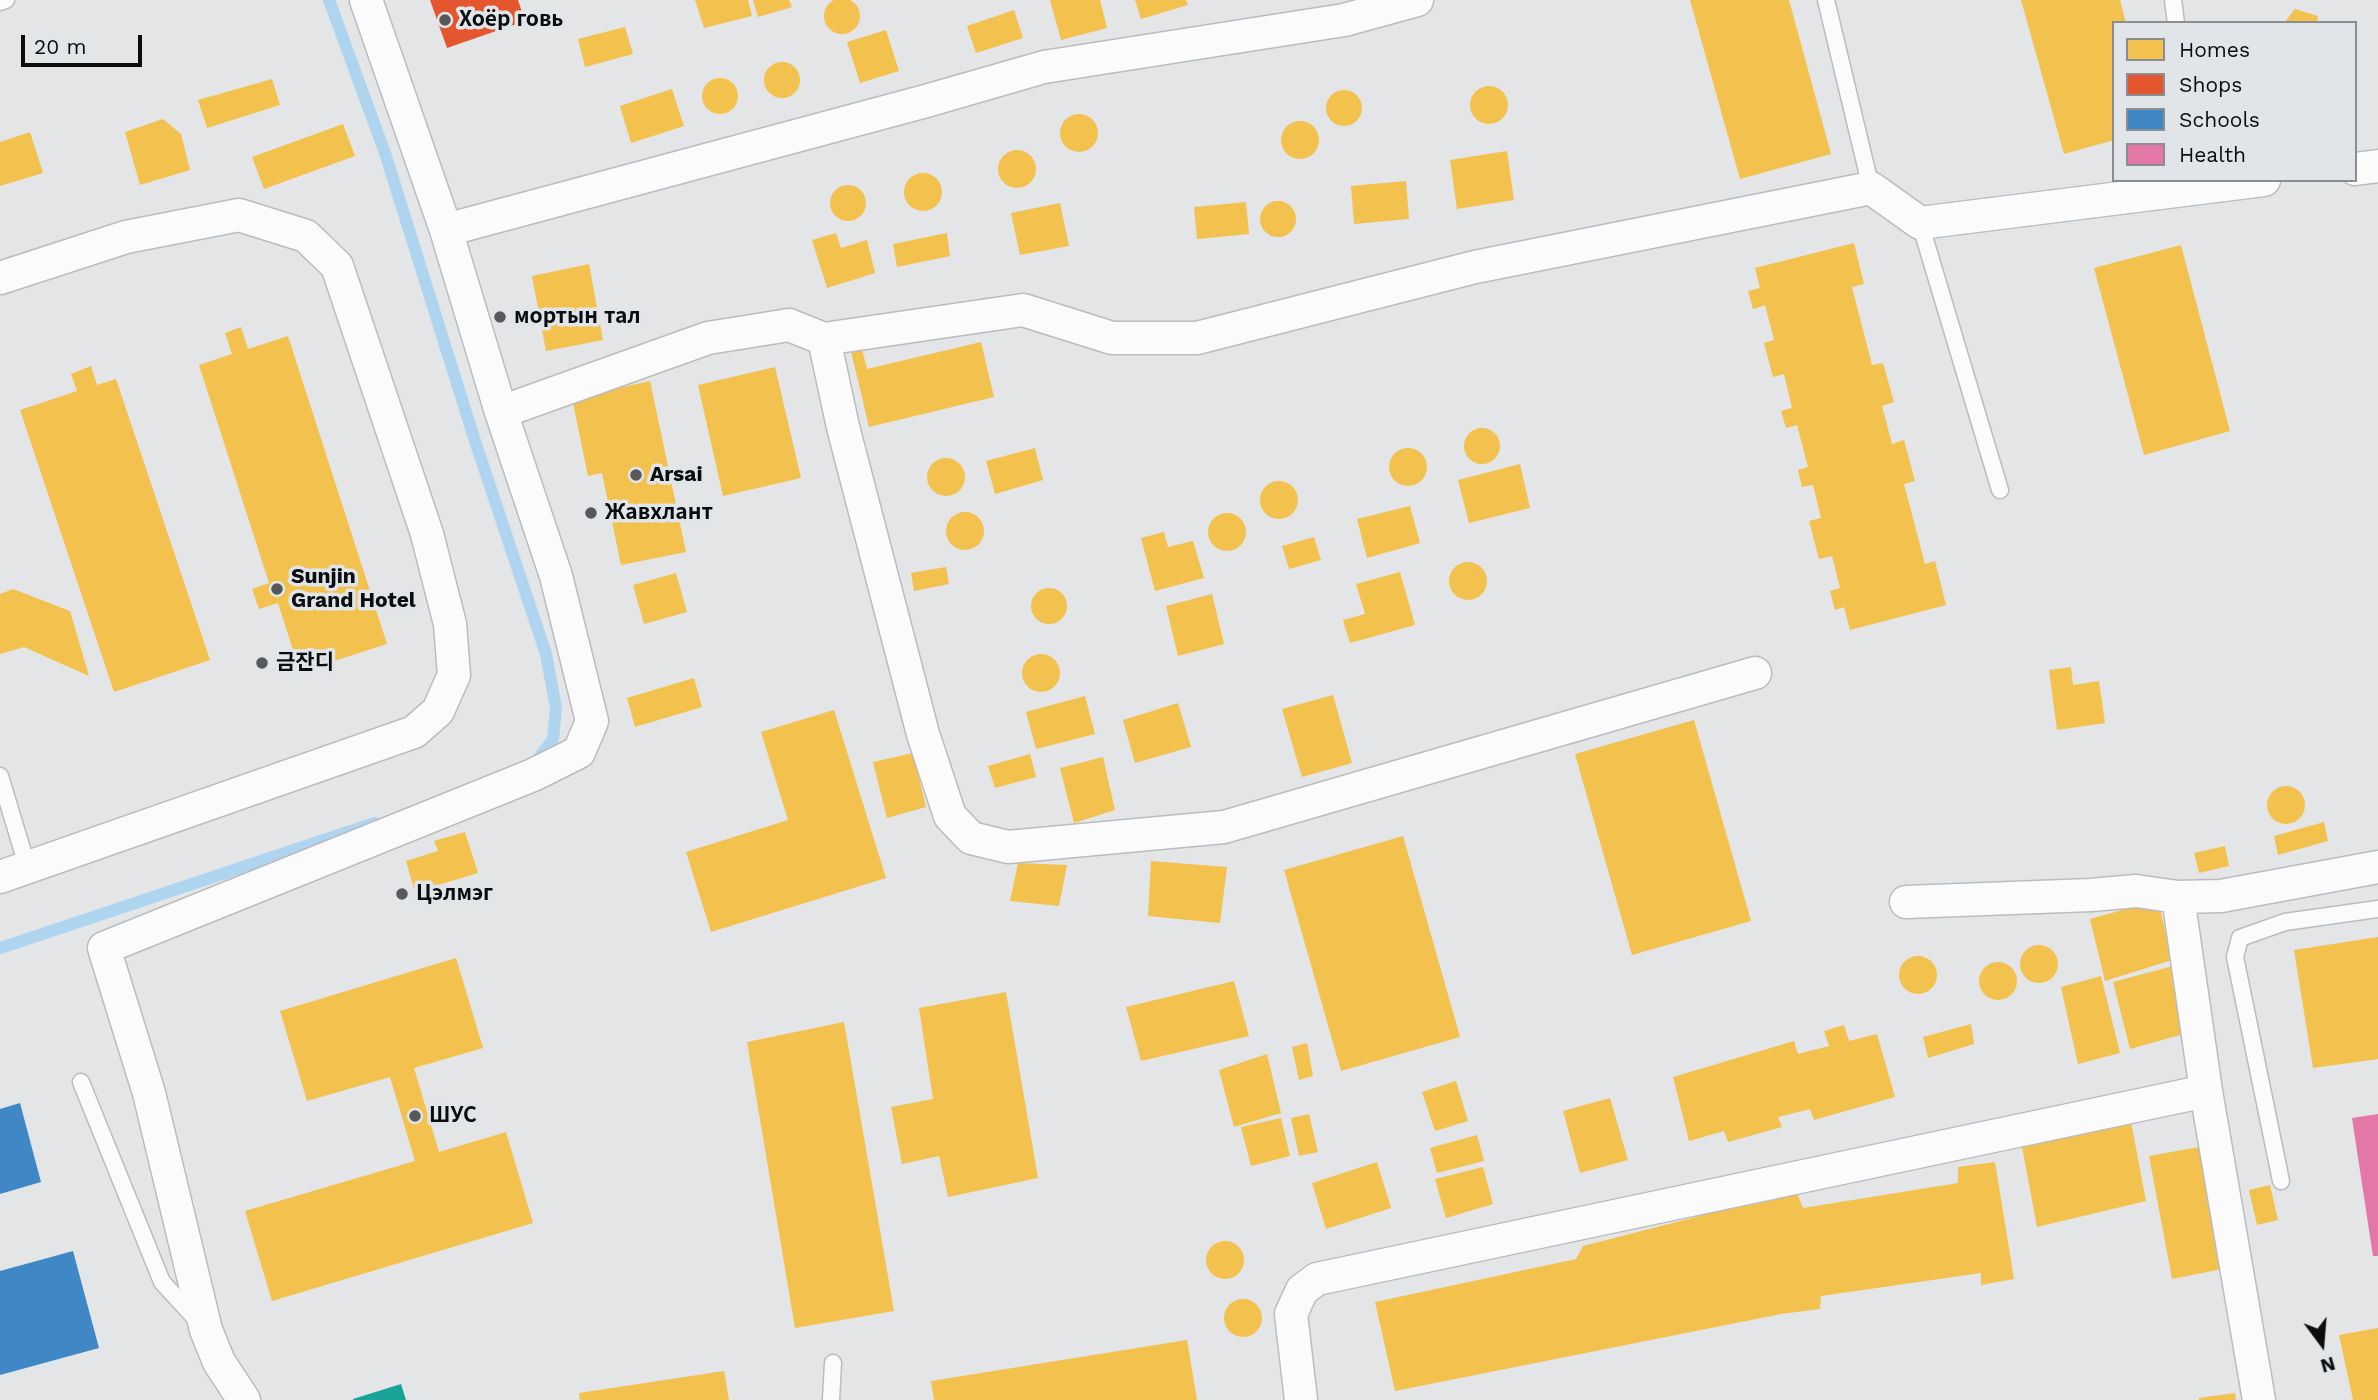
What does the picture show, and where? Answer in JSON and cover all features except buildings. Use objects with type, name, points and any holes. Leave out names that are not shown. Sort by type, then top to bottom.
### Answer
[{"type":"street","points":[[244,1400],[219,1362],[206,1330],[149,1093],[104,948],[533,775],[579,752],[593,721],[556,576],[501,412],[446,230],[366,0]]},
{"type":"street","points":[[446,230],[1044,67],[1344,20],[1417,0]]},
{"type":"street","points":[[2357,169],[2378,166]]},
{"type":"street","points":[[501,412],[708,338],[789,325],[824,339],[1023,310],[1112,338],[1197,338],[1475,267],[1871,188],[1920,223],[2197,184],[2230,182]]},
{"type":"street","points":[[0,278],[126,236],[239,215],[306,236],[337,266],[427,534],[450,624],[454,675],[438,711],[414,732],[14,873]]},
{"type":"street","points":[[824,339],[843,427],[923,734],[950,816],[971,838],[1008,846],[1224,827],[1755,673]]},
{"type":"street","points":[[1906,902],[2136,891],[2178,897],[2221,896],[2378,867]]},
{"type":"street","points":[[2178,897],[2206,1091],[2259,1400]]},
{"type":"street","points":[[1301,1400],[1291,1314],[1302,1290],[1317,1279],[2206,1091]]},
{"type":"lane","points":[[0,2],[6,0]]},
{"type":"lane","points":[[1826,0],[1871,188]]},
{"type":"lane","points":[[2173,0],[2176,21]]},
{"type":"lane","points":[[1920,223],[2000,490]]},
{"type":"lane","points":[[0,776],[14,873]]},
{"type":"lane","points":[[2281,1181],[2235,957],[2240,937],[2285,922],[2378,909]]},
{"type":"lane","points":[[81,1082],[162,1282],[206,1330]]},
{"type":"lane","points":[[831,1400],[833,1363]]},
{"type":"waterway","points":[[329,0],[385,153],[474,438],[546,654],[556,708],[553,739],[536,762]]},
{"type":"waterway","points":[[0,948],[375,823]]},
{"type":"place","name":"Хоёр говь","points":[[445,20]]},
{"type":"place","name":"мортын тал","points":[[500,317]]},
{"type":"place","name":"Arsai","points":[[636,475]]},
{"type":"place","name":"Жавхлант","points":[[591,513]]},
{"type":"place","name":"Sunjin Grand Hotel","points":[[277,589]]},
{"type":"place","name":"금잔디","points":[[262,663]]},
{"type":"place","name":"Цэлмэг","points":[[402,894]]},
{"type":"place","name":"ШУС","points":[[415,1116]]}]
